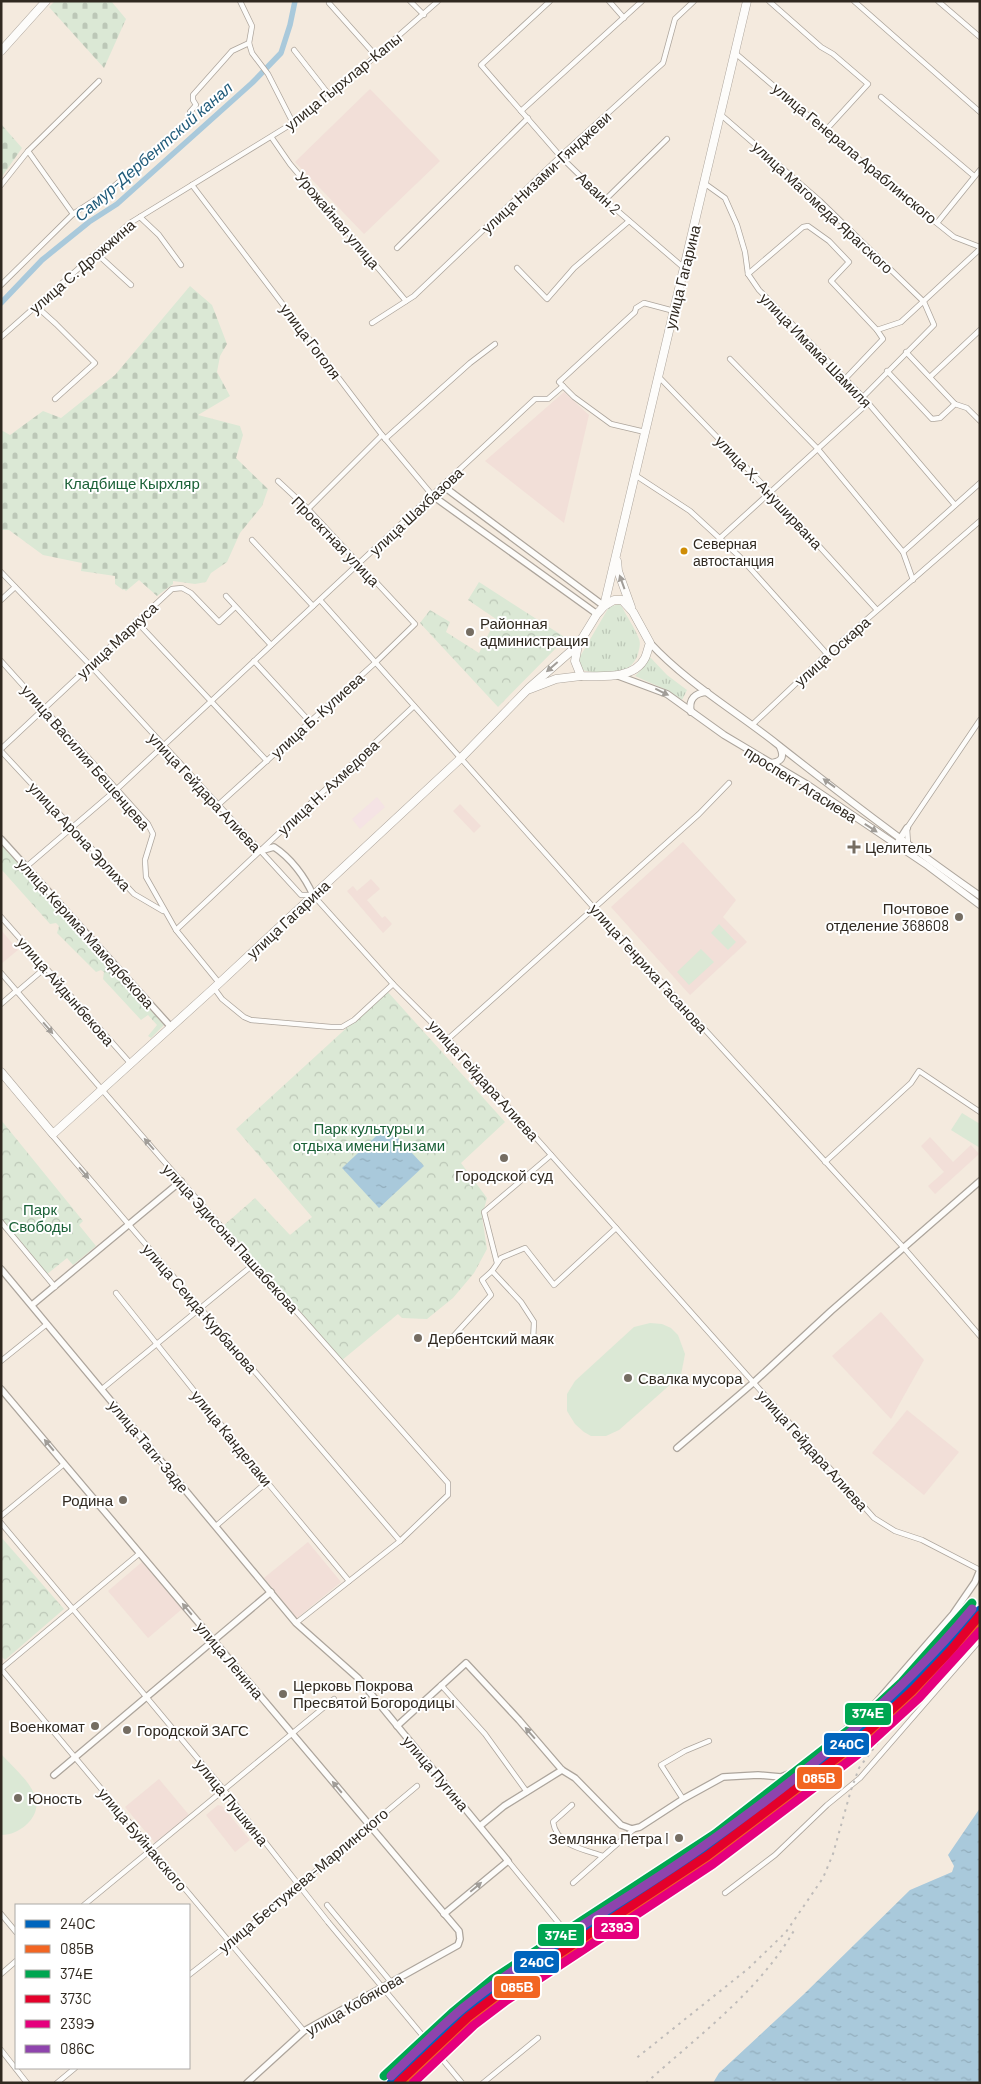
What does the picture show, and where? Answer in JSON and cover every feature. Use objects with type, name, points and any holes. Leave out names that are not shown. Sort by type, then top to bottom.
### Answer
[{"type":"main road","points":[[1,51],[46,1]]},
{"type":"main road","name":"улица Гагарина","points":[[604,606],[747,1]]},
{"type":"main road","name":"улица Гагарина","points":[[616,552],[618,570],[633,612]]},
{"type":"main road","points":[[614,600],[622,600],[633,612],[650,643],[644,660],[637,668],[616,675],[582,676],[574,661],[578,646],[597,614],[604,606],[614,600]]},
{"type":"main road","name":"проспект Агасиева","points":[[650,643],[670,664],[843,793],[891,833],[898,842],[908,844],[980,896]]},
{"type":"main road","name":"улица Гагарина","points":[[460,759],[528,688],[578,646]]},
{"type":"main road","name":"проспект Агасиева","points":[[616,675],[668,694],[691,712],[770,763],[898,842],[980,905]]},
{"type":"main road","name":"улица Гагарина","points":[[131,1063],[217,986],[460,759],[529,689],[556,679],[582,676]]},
{"type":"main road","points":[[691,712],[689,705],[692,697],[697,693],[707,692]]},
{"type":"main road","points":[[770,763],[779,762],[782,759],[783,754],[778,744]]},
{"type":"main road","points":[[898,842],[907,828]]},
{"type":"main road","name":"улица Гагарина","points":[[52,1136],[217,986]]},
{"type":"main road","name":"улица Гагарина","points":[[1,1073],[53,1134],[102,1090]]},
{"type":"main road","name":"улица Сеида Курбанова","points":[[1,1073],[52,1136]]},
{"type":"street","points":[[240,1],[252,26],[249,43],[252,53],[268,74],[293,123]]},
{"type":"street","points":[[410,1],[424,15]]},
{"type":"street","name":"улица Гырхлар-Капы","points":[[192,185],[272,138],[330,96],[377,57],[438,1]]},
{"type":"street","name":"Аваин 2","points":[[550,1],[482,65],[561,157],[605,200],[684,268]]},
{"type":"street","points":[[609,1],[624,18]]},
{"type":"street","points":[[521,112],[642,1]]},
{"type":"street","name":"улица Низами-Гянджеви","points":[[372,323],[414,296],[663,63],[675,19],[694,1]]},
{"type":"street","points":[[769,1],[821,47],[833,54],[868,84],[826,130]]},
{"type":"street","points":[[854,1],[980,112]]},
{"type":"street","points":[[938,1],[980,37]]},
{"type":"street","points":[[329,3],[377,57]]},
{"type":"street","points":[[1,285],[73,214],[107,192],[169,140],[190,119],[190,112],[196,105],[193,95],[232,52],[249,43]]},
{"type":"street","points":[[294,50],[330,96]]},
{"type":"street","name":"улица Генерала Араблинского","points":[[734,52],[882,179],[954,237],[980,248]]},
{"type":"street","points":[[1,185],[28,151],[99,81]]},
{"type":"street","points":[[881,97],[974,176]]},
{"type":"street","name":"улица Магомеда Ярагского","points":[[720,114],[820,201],[924,302]]},
{"type":"street","points":[[396,248],[528,118]]},
{"type":"street","name":"Урожайная улица","points":[[272,138],[290,164],[406,301]]},
{"type":"street","points":[[605,200],[667,139]]},
{"type":"street","points":[[28,151],[73,214]]},
{"type":"street","points":[[937,223],[980,170]]},
{"type":"street","name":"улица Имама Шамиля","points":[[704,183],[725,198],[745,252],[748,274],[759,290],[868,403],[955,505]]},
{"type":"street","name":"улица С. Дрожжина","points":[[1,337],[130,223],[192,185]]},
{"type":"street","name":"улица Гоголя","points":[[192,185],[384,437],[433,496]]},
{"type":"street","points":[[140,216],[160,235],[180,265]]},
{"type":"street","points":[[517,268],[546,299],[574,268],[629,221]]},
{"type":"street","points":[[748,274],[803,227],[808,226],[828,241],[849,262],[831,282],[877,330],[883,339],[845,379]]},
{"type":"street","points":[[877,330],[901,322],[980,248]]},
{"type":"street","points":[[96,253],[132,285]]},
{"type":"street","points":[[862,397],[934,325],[924,302]]},
{"type":"street","name":"улица Шахбазова","points":[[26,866],[117,789],[535,400],[548,399],[561,384],[636,312],[636,308],[644,303],[674,311]]},
{"type":"street","points":[[36,306],[95,363],[55,399]]},
{"type":"street","points":[[930,377],[980,330]]},
{"type":"street","points":[[308,509],[384,437],[495,344]]},
{"type":"street","points":[[906,352],[955,404],[967,408],[980,421]]},
{"type":"street","points":[[730,359],[817,448],[903,552],[913,580]]},
{"type":"street","points":[[887,371],[932,419],[940,418],[955,404]]},
{"type":"street","name":"улица Х. Ануширвана","points":[[658,376],[770,492],[878,610]]},
{"type":"street","points":[[561,384],[574,397],[611,424],[645,432]]},
{"type":"street","points":[[719,539],[868,403]]},
{"type":"street","points":[[635,475],[690,511],[740,557],[828,654]]},
{"type":"street","name":"Проектная улица","points":[[278,481],[308,509],[415,624]]},
{"type":"street","points":[[903,552],[980,483]]},
{"type":"street","points":[[443,486],[604,606]]},
{"type":"street","points":[[433,496],[597,614]]},
{"type":"street","name":"улица Оскара","points":[[752,725],[828,654],[980,521]]},
{"type":"street","points":[[252,540],[313,606]]},
{"type":"street","name":"улица Гейдара Алиева","points":[[1,572],[90,665],[301,895],[314,896],[393,984],[448,1039],[874,1518],[895,1531],[922,1540],[980,1570]]},
{"type":"street","points":[[1,600],[15,587]]},
{"type":"street","name":"улица Маркуса","points":[[1,750],[172,589],[182,588],[191,593],[219,622],[235,607]]},
{"type":"street","points":[[226,596],[271,644]]},
{"type":"street","name":"улица Генриха Гасанова","points":[[320,600],[594,908],[904,1248],[980,1336]]},
{"type":"street","points":[[136,621],[267,761]]},
{"type":"street","name":"улица Б. Кулиева","points":[[218,805],[376,662],[415,624]]},
{"type":"street","points":[[254,661],[310,722]]},
{"type":"street","name":"улица Василия Бешенцева","points":[[1,662],[148,824],[153,834],[145,860],[146,877],[176,930],[217,986],[222,999],[244,1017],[251,1020],[342,1027],[354,1020],[393,984]]},
{"type":"street","name":"улица Н. Ахмедова","points":[[176,930],[414,706]]},
{"type":"street","points":[[908,844],[906,837],[907,828],[980,720]]},
{"type":"street","name":"улица Арона Эрлиха","points":[[1,750],[134,894],[165,912]]},
{"type":"street","points":[[448,1039],[699,814],[729,782]]},
{"type":"street","points":[[891,833],[907,828]]},
{"type":"street","name":"улица Керима Мамедбекова","points":[[1,839],[171,1027]]},
{"type":"street","points":[[260,851],[274,847],[281,852],[306,879],[314,896]]},
{"type":"street","name":"улица Айдынбекова","points":[[1,917],[131,1063]]},
{"type":"street","points":[[1,1004],[45,968]]},
{"type":"street","name":"улица Эдисона Пашабекова","points":[[1,974],[448,1483],[448,1495],[400,1541]]},
{"type":"street","points":[[826,1162],[910,1083],[919,1071],[980,1112]]},
{"type":"street","name":"улица Сеида Курбанова","points":[[52,1136],[400,1541]]},
{"type":"street","points":[[497,1263],[484,1212],[551,1155]]},
{"type":"street","points":[[32,1305],[181,1181]]},
{"type":"street","points":[[677,1448],[980,1181]]},
{"type":"street","points":[[1,1222],[55,1287]]},
{"type":"street","points":[[448,1342],[491,1294],[482,1280],[492,1271],[501,1258],[525,1248],[554,1285],[616,1228]]},
{"type":"street","points":[[102,1389],[254,1264]]},
{"type":"street","name":"улица Таги-Заде","points":[[1,1268],[296,1622]]},
{"type":"street","points":[[492,1271],[521,1302],[534,1322],[533,1341]]},
{"type":"street","name":"улица Канделаки","points":[[116,1293],[349,1581]]},
{"type":"street","points":[[1,1361],[47,1324]]},
{"type":"street","name":"улица Ленина","points":[[1,1389],[459,1932]]},
{"type":"street","points":[[1,1516],[64,1464]]},
{"type":"street","points":[[216,1526],[268,1482]]},
{"type":"street","name":"улица Пушкина","points":[[1,1523],[224,1790],[328,1922],[462,2083]]},
{"type":"street","points":[[296,1622],[400,1541]]},
{"type":"street","points":[[1,1669],[140,1553]]},
{"type":"street","points":[[573,1883],[634,1829],[723,1777],[758,1775],[780,1777],[799,1770],[873,1706],[953,1614],[975,1582],[980,1570]]},
{"type":"street","points":[[54,1776],[271,1592]]},
{"type":"street","name":"улица Пугина","points":[[296,1622],[358,1678],[566,1932]]},
{"type":"street","points":[[725,1893],[775,1855],[827,1805],[860,1778],[980,1640]]},
{"type":"street","points":[[397,1726],[466,1663],[562,1770],[575,1778],[621,1825],[634,1829]]},
{"type":"street","name":"улица Буйнакского","points":[[1,1669],[304,2031]]},
{"type":"street","points":[[441,1685],[485,1734],[527,1792]]},
{"type":"street","points":[[85,1904],[334,1699]]},
{"type":"street","points":[[682,1800],[661,1765],[686,1751],[709,1742]]},
{"type":"street","points":[[480,1826],[504,1806],[562,1770]]},
{"type":"street","name":"улица Бестужева-Марлинского","points":[[190,1974],[230,1943],[368,1824],[417,1786]]},
{"type":"street","points":[[572,1805],[552,1822],[555,1833],[564,1842],[603,1856]]},
{"type":"street","points":[[444,1914],[508,1860]]},
{"type":"street","points":[[327,1906],[392,1982]]},
{"type":"street","points":[[1,1914],[15,1931]]},
{"type":"street","name":"улица Кобякова","points":[[247,2083],[304,2031],[458,1945],[459,1932]]},
{"type":"street","points":[[1,1974],[15,1962]]},
{"type":"street","points":[[483,2083],[538,2038]]},
{"type":"street","points":[[1,2050],[15,2068]]},
{"type":"street","points":[[16,2069],[27,2083]]},
{"type":"street","points":[[58,2083],[74,2069]]},
{"type":"shaded area","points":[[370,89],[440,161],[364,234],[295,162]]},
{"type":"shaded area","points":[[564,392],[589,415],[564,523],[485,461]]},
{"type":"shaded area","points":[[377,797],[385,807],[360,829],[352,819]]},
{"type":"shaded area","points":[[460,804],[481,826],[474,833],[453,811]]},
{"type":"shaded area","points":[[683,842],[736,900],[723,917],[747,942],[690,995],[611,907]]},
{"type":"shaded area","points":[[371,879],[380,889],[367,900],[382,918],[385,916],[392,924],[383,933],[347,891],[353,886],[357,891]]},
{"type":"shaded area","points":[[1,930],[18,950],[1,964]]},
{"type":"shaded area","points":[[930,1137],[953,1162],[971,1145],[979,1154],[935,1194],[928,1186],[944,1172],[921,1146]]},
{"type":"shaded area","points":[[881,1312],[924,1360],[891,1419],[832,1356]]},
{"type":"shaded area","points":[[907,1410],[959,1452],[924,1495],[872,1453]]},
{"type":"shaded area","points":[[308,1542],[341,1582],[297,1618],[264,1578]]},
{"type":"shaded area","points":[[142,1562],[182,1609],[148,1638],[108,1591]]},
{"type":"shaded area","points":[[159,1779],[189,1815],[155,1843],[125,1807]]},
{"type":"shaded area","points":[[218,1805],[222,1806],[250,1840],[235,1852],[206,1815]]},
{"type":"green space","points":[[55,1],[111,1],[126,19],[104,68],[49,7]]},
{"type":"green space","points":[[1,124],[22,148],[1,178]]},
{"type":"green space","name":"Кладбище Кырхляр","points":[[190,286],[212,305],[227,344],[220,356],[217,372],[230,396],[198,415],[240,426],[243,435],[236,458],[268,489],[262,506],[240,533],[227,562],[211,573],[206,582],[195,584],[173,581],[173,584],[157,596],[139,580],[126,591],[123,590],[115,584],[115,576],[81,571],[82,563],[43,555],[9,530],[1,530],[1,430],[10,435],[43,411],[61,418],[115,375]]},
{"type":"green space","points":[[479,582],[566,638],[498,707],[420,623],[430,610],[450,622],[446,632],[479,653],[496,619],[468,600]]},
{"type":"green space","points":[[619,604],[640,641],[638,654],[629,667],[622,670],[598,673],[582,670],[578,660],[609,607]]},
{"type":"green space","points":[[649,656],[667,675],[687,690],[682,700],[669,691],[635,676],[644,667]]},
{"type":"green space","points":[[1,844],[164,1025],[151,1038],[148,1036],[157,1025],[148,1015],[141,1020],[103,979],[104,972],[101,970],[96,972],[57,933],[59,926],[56,923],[50,924],[1,869]]},
{"type":"green space","points":[[719,924],[736,942],[728,950],[711,933]]},
{"type":"green space","points":[[701,949],[714,962],[689,985],[677,972]]},
{"type":"green space","name":"Парк культуры и отдыха имени Низами","points":[[387,991],[505,1122],[461,1163],[487,1198],[482,1217],[487,1249],[474,1273],[453,1298],[427,1319],[402,1318],[398,1314],[341,1361],[222,1227],[255,1198],[290,1235],[312,1217],[236,1129]]},
{"type":"green space","points":[[962,1113],[980,1124],[980,1148],[951,1130]]},
{"type":"green space","name":"Парк Свободы","points":[[1,1120],[83,1221],[79,1225],[96,1246],[73,1265],[67,1258],[46,1275],[1,1220]]},
{"type":"green space","name":"Свалка мусора","points":[[650,1323],[662,1324],[671,1328],[678,1335],[685,1354],[681,1375],[619,1430],[606,1436],[591,1436],[575,1424],[567,1411],[567,1394],[575,1381],[634,1327]]},
{"type":"green space","points":[[1,1537],[64,1609],[5,1660],[1,1656]]},
{"type":"green space","name":"Юность","points":[[1,1754],[31,1787],[35,1796],[36,1806],[34,1815],[26,1825],[15,1832],[1,1835]]},
{"type":"water","points":[[387,1126],[424,1166],[379,1208],[342,1168]]},
{"type":"water","points":[[980,1808],[980,2083],[713,2083],[719,2073],[803,1995],[910,1890],[952,1872],[954,1866],[948,1855]]},
{"type":"waterway","name":"Самур-Дербентский канал","points":[[1,303],[42,260],[89,222],[117,204],[252,83],[281,53],[295,1]]},
{"type":"railway","points":[[900,1713],[944,1667],[980,1622]]},
{"type":"railway","points":[[547,1965],[771,1818],[829,1783],[847,1768],[900,1713],[859,1768],[833,1854],[823,1878],[786,1932],[749,1968],[634,2060]]},
{"type":"railway","points":[[646,2083],[728,2011],[765,1971],[782,1950],[796,1927]]},
{"type":"transit line","name":"374Е","points":[[384,2076],[452,2013],[493,1979],[715,1834],[859,1722],[902,1682],[972,1603]]},
{"type":"transit line","name":"086С","points":[[391,2076],[454,2016],[491,1986],[672,1868],[810,1766],[879,1707],[911,1676],[972,1609]]},
{"type":"transit line","name":"240С","points":[[391,2083],[459,2020],[499,1987],[721,1842],[865,1730],[909,1689],[980,1610]]},
{"type":"transit line","name":"373C","points":[[398,2083],[468,2017],[501,1992],[707,1856],[851,1747],[912,1691],[951,1650],[980,1615]]},
{"type":"transit line","name":"085В","points":[[406,2083],[505,1995],[726,1850],[871,1738],[916,1696],[980,1626]]},
{"type":"transit line","name":"239Э","points":[[413,2083],[474,2025],[507,2000],[713,1864],[857,1755],[919,1698],[980,1631]]},
{"type":"place","name":"Северная автостанция","points":[[684,551]]},
{"type":"place","name":"Районная администрация","points":[[470,632]]},
{"type":"place","name":"Целитель","points":[[854,847]]},
{"type":"place","name":"Почтовое отделение 368608","points":[[959,917]]},
{"type":"place","name":"Городской суд","points":[[504,1158]]},
{"type":"place","name":"Дербентский маяк","points":[[418,1338]]},
{"type":"place","name":"Свалка мусора","points":[[628,1378]]},
{"type":"place","name":"Родина","points":[[123,1500]]},
{"type":"place","name":"Церковь Покрова Пресвятой Богородицы","points":[[283,1694]]},
{"type":"place","name":"Военкомат","points":[[95,1726]]},
{"type":"place","name":"Городской ЗАГС","points":[[127,1730]]},
{"type":"place","name":"Юность","points":[[18,1798]]},
{"type":"place","name":"Землянка Петра I","points":[[679,1838]]}]
